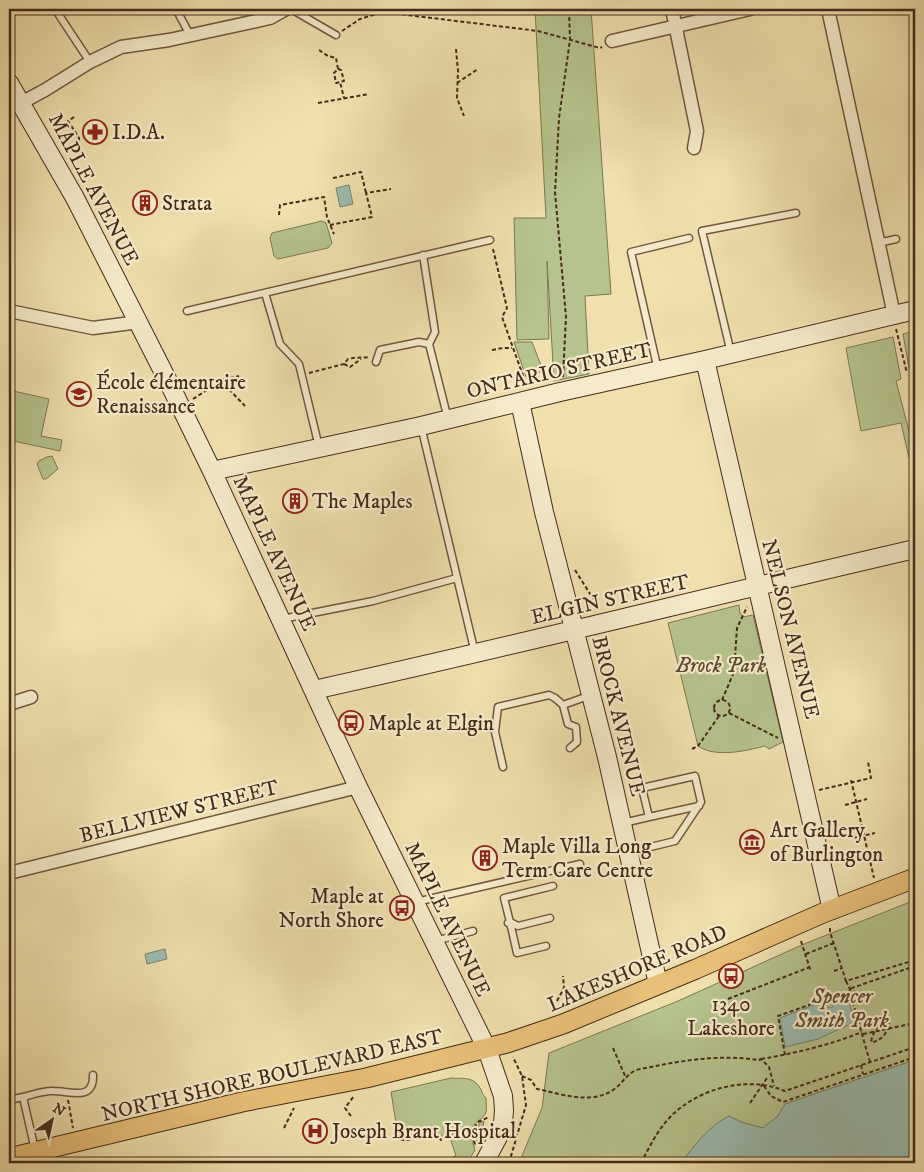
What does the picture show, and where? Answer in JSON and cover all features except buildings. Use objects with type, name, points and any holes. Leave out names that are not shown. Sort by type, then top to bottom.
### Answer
[{"type":"main road","name":"LAKESHORE ROAD","points":[[487,1049],[563,1024],[658,984],[831,919],[878,892],[915,878]]},
{"type":"main road","name":"NORTH SHORE BOULEVARD EAST","points":[[9,1158],[36,1158],[76,1142],[242,1102],[366,1078],[487,1049]]},
{"type":"street","points":[[21,103],[90,62],[121,48],[169,40],[270,18],[286,9]]},
{"type":"street","points":[[672,9],[697,131],[694,148]]},
{"type":"street","points":[[612,42],[750,9]]},
{"type":"street","points":[[828,9],[894,315]]},
{"type":"street","name":"MAPLE AVENUE","points":[[9,83],[75,198],[139,322],[212,471],[358,787],[487,1049]]},
{"type":"street","name":"ONTARIO STREET","points":[[212,471],[320,449],[915,310]]},
{"type":"street","points":[[9,311],[93,328],[139,322]]},
{"type":"street","name":"NELSON AVENUE","points":[[705,360],[755,586],[806,793],[831,919]]},
{"type":"street","name":"BROCK AVENUE","points":[[528,400],[544,512],[573,630],[592,694],[658,984]]},
{"type":"street","name":"ELGIN STREET","points":[[314,690],[475,654],[915,549]]},
{"type":"street","points":[[9,704],[31,697]]},
{"type":"street","name":"BELLVIEW STREET","points":[[9,873],[358,787]]},
{"type":"street","points":[[484,1163],[498,1137],[504,1110],[503,1096],[487,1049]]},
{"type":"lane","points":[[54,9],[90,62]]},
{"type":"lane","points":[[176,9],[190,35]]},
{"type":"lane","points":[[292,9],[336,34]]},
{"type":"lane","points":[[731,353],[702,231],[796,213]]},
{"type":"lane","points":[[658,370],[631,252],[689,238]]},
{"type":"lane","points":[[878,243],[896,238]]},
{"type":"lane","points":[[187,311],[490,240]]},
{"type":"lane","points":[[423,255],[436,332],[429,344],[448,419]]},
{"type":"lane","points":[[265,293],[280,344],[299,364],[320,449]]},
{"type":"lane","points":[[377,359],[380,350],[402,349],[418,342],[429,344]]},
{"type":"lane","points":[[420,426],[475,654]]},
{"type":"lane","points":[[281,619],[373,600],[457,578]]},
{"type":"lane","points":[[563,705],[592,694]]},
{"type":"lane","points":[[503,767],[495,732],[498,707],[549,695],[563,705],[568,724],[576,727],[577,742],[570,748]]},
{"type":"lane","points":[[629,853],[675,841],[701,802],[695,776],[642,788],[649,817]]},
{"type":"lane","points":[[622,823],[699,806]]},
{"type":"lane","points":[[415,902],[580,864]]},
{"type":"lane","points":[[546,946],[517,953],[504,898],[553,886]]},
{"type":"lane","points":[[509,923],[518,926],[550,918]]},
{"type":"lane","points":[[434,941],[473,931]]},
{"type":"lane","points":[[9,1100],[54,1090],[74,1094],[86,1091],[93,1082],[93,1075]]},
{"type":"lane","points":[[23,1098],[36,1158]]},
{"type":"path","points":[[563,391],[566,317],[555,192],[559,118],[570,40],[569,9]]},
{"type":"path","points":[[336,34],[360,19],[383,12],[538,31],[600,48],[612,42]]},
{"type":"path","points":[[456,49],[458,98],[464,116]]},
{"type":"path","points":[[319,50],[328,56],[336,58],[338,69],[341,70],[344,81],[336,83],[334,72],[338,69]]},
{"type":"path","points":[[457,83],[478,69]]},
{"type":"path","points":[[340,82],[344,98]]},
{"type":"path","points":[[318,103],[369,94]]},
{"type":"path","points":[[74,117],[68,121],[79,138],[78,154]]},
{"type":"path","points":[[68,138],[76,132]]},
{"type":"path","points":[[330,225],[372,218],[361,172],[333,178]]},
{"type":"path","points":[[366,192],[391,189]]},
{"type":"path","points":[[279,215],[280,205],[324,197],[327,217],[334,234]]},
{"type":"path","points":[[490,240],[507,308],[502,317],[526,385],[528,400]]},
{"type":"path","points":[[894,315],[906,373]]},
{"type":"path","points":[[492,350],[512,348]]},
{"type":"path","points":[[302,375],[344,364],[348,359],[358,357],[377,359]]},
{"type":"path","points":[[344,364],[350,367],[362,358]]},
{"type":"path","points":[[180,406],[210,388],[211,382],[239,376]]},
{"type":"path","points":[[220,380],[245,406]]},
{"type":"path","points":[[571,564],[608,622]]},
{"type":"path","points":[[722,700],[734,672],[737,628],[755,586]]},
{"type":"path","points":[[722,700],[729,703],[731,709],[726,716],[719,716],[715,712],[714,706],[717,701],[722,700]]},
{"type":"path","points":[[729,713],[795,745]]},
{"type":"path","points":[[692,749],[698,746],[719,716]]},
{"type":"path","points":[[806,793],[871,778],[868,762]]},
{"type":"path","points":[[851,782],[878,892]]},
{"type":"path","points":[[845,805],[867,799]]},
{"type":"path","points":[[853,838],[875,833]]},
{"type":"path","points":[[831,919],[830,932],[863,1033],[870,1062]]},
{"type":"path","points":[[801,940],[811,972]]},
{"type":"path","points":[[806,954],[834,943]]},
{"type":"path","points":[[846,981],[915,960]]},
{"type":"path","points":[[849,989],[915,966]]},
{"type":"path","points":[[728,999],[810,967]]},
{"type":"path","points":[[834,971],[842,968]]},
{"type":"path","points":[[557,1001],[564,988],[563,976]]},
{"type":"path","points":[[849,989],[860,994]]},
{"type":"path","points":[[785,1055],[778,1016],[820,1001]]},
{"type":"path","points":[[887,1021],[890,1023],[882,1038],[871,1042],[875,1030],[887,1021]]},
{"type":"path","points":[[522,1076],[532,1080],[537,1090],[577,1098],[589,1098],[609,1093],[636,1070],[692,1059],[714,1057],[759,1060],[785,1055],[875,1030],[907,1026],[915,1023]]},
{"type":"path","points":[[507,1043],[522,1076],[526,1105],[509,1163]]},
{"type":"path","points":[[641,1163],[664,1124],[684,1104],[712,1090],[739,1085],[774,1086],[785,1090],[915,1047]]},
{"type":"path","points":[[613,1048],[626,1078]]},
{"type":"path","points":[[763,1086],[771,1096],[783,1102],[915,1057]]},
{"type":"path","points":[[761,1059],[769,1067],[774,1086]]},
{"type":"path","points":[[861,1066],[864,1074]]},
{"type":"path","points":[[351,1116],[345,1108],[366,1078]]},
{"type":"path","points":[[750,1103],[767,1078]]},
{"type":"path","points":[[284,1128],[304,1090]]},
{"type":"path","points":[[66,1093],[76,1142]]},
{"type":"path","points":[[400,1139],[406,1141],[423,1137],[439,1138],[441,1140],[474,1128],[478,1122],[504,1110]]},
{"type":"path","points":[[442,1158],[444,1163]]},
{"type":"green space","points":[[535,9],[591,9],[611,294],[585,296],[589,374],[554,381],[547,261],[549,339],[517,340],[514,218],[546,218]]},
{"type":"green space","points":[[322,221],[326,223],[332,243],[328,248],[278,259],[274,256],[270,238],[272,233]]},
{"type":"green space","points":[[915,331],[915,372],[909,368],[903,334]]},
{"type":"green space","points":[[893,337],[901,379],[896,381],[915,448],[915,457],[909,458],[901,423],[861,431],[846,348]]},
{"type":"green space","points":[[514,342],[532,342],[542,368],[539,373],[526,377]]},
{"type":"green space","points":[[9,390],[49,399],[41,436],[62,440],[60,451],[9,440]]},
{"type":"green space","points":[[52,456],[58,469],[46,479],[43,479],[37,464],[39,461]]},
{"type":"green space","name":"Brock Park","points":[[739,605],[740,613],[743,617],[753,615],[783,742],[769,749],[765,746],[740,751],[713,752],[698,746],[668,623]]},
{"type":"green space","name":"Spencer Smith Park","points":[[915,900],[915,1060],[785,1104],[778,1116],[763,1128],[741,1122],[729,1116],[708,1131],[681,1163],[519,1163],[542,1108],[549,1053],[678,1001],[804,944]]},
{"type":"green space","points":[[451,1078],[467,1079],[477,1084],[486,1098],[485,1114],[473,1127],[443,1137],[442,1135],[433,1138],[420,1137],[404,1140],[401,1138],[396,1123],[391,1092]]},
{"type":"green space","points":[[484,1121],[477,1144],[476,1130],[479,1123]]},
{"type":"green space","points":[[473,1130],[475,1150],[467,1163],[446,1163],[446,1160],[456,1156],[450,1138]]},
{"type":"water","points":[[349,185],[353,204],[340,207],[336,188]]},
{"type":"water","points":[[165,949],[167,959],[147,964],[145,954]]},
{"type":"water","points":[[848,999],[855,1022],[818,1039],[785,1047],[780,1018],[824,1001],[829,1008],[833,1007],[834,1001],[838,1000],[838,1002]]},
{"type":"water","points":[[915,1060],[915,1163],[681,1163],[708,1131],[729,1116],[741,1122],[763,1128],[778,1116],[785,1104]]},
{"type":"place","name":"I.D.A.","points":[[95,132]]},
{"type":"place","name":"Strata","points":[[145,203]]},
{"type":"place","name":"École élémentaire Renaissance","points":[[79,394]]},
{"type":"place","name":"The Maples","points":[[295,501]]},
{"type":"place","name":"Maple at Elgin","points":[[351,723]]},
{"type":"place","name":"Art Gallery of Burlington","points":[[752,842]]},
{"type":"place","name":"Maple Villa Long Term Care Centre","points":[[485,858]]},
{"type":"place","name":"Maple at North Shore","points":[[402,908]]},
{"type":"place","name":"1340 Lakeshore","points":[[731,976]]},
{"type":"place","name":"Joseph Brant Hospital","points":[[315,1131]]}]
